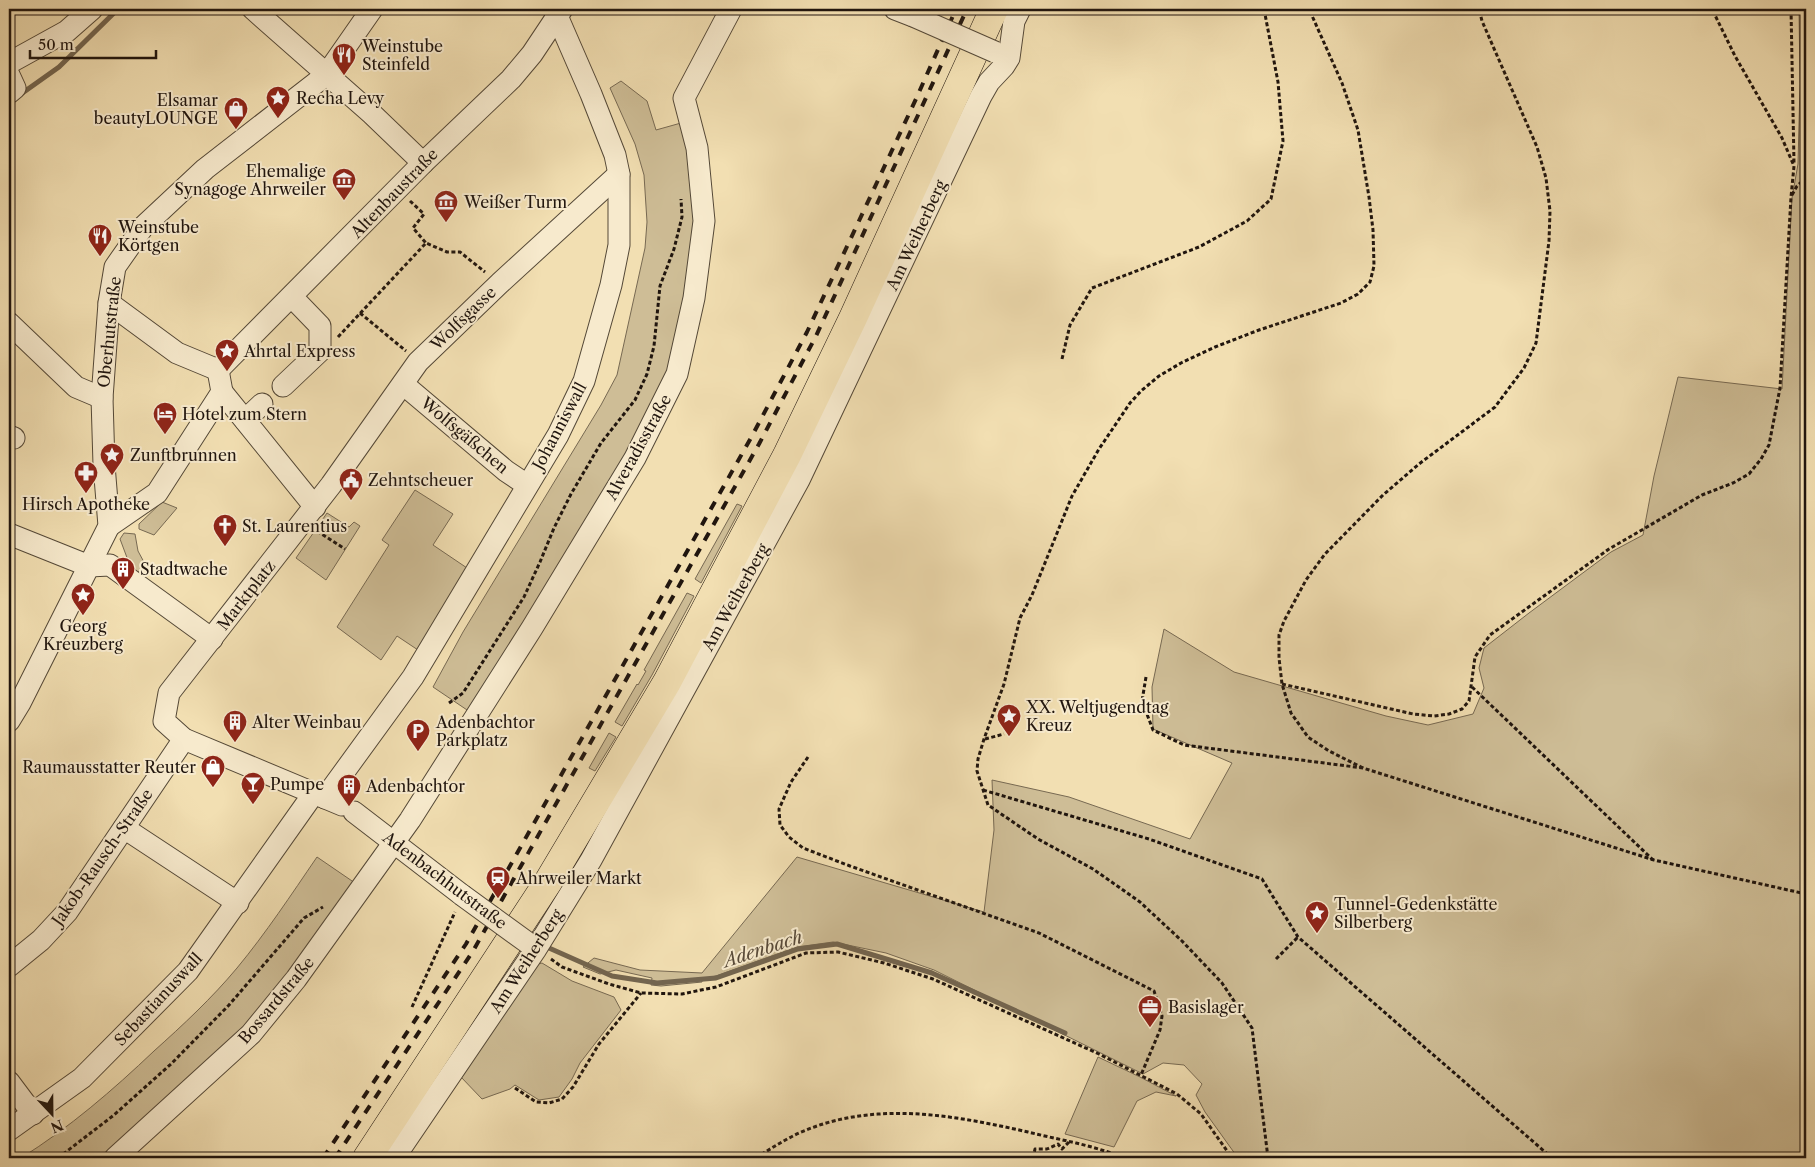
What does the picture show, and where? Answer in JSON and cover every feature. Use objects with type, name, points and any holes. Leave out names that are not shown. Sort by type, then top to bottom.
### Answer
[{"type":"main road","points":[[367,1158],[548,882],[667,682],[787,455],[861,300],[994,9]]},
{"type":"street","points":[[9,63],[67,31],[92,9]]},
{"type":"street","points":[[253,9],[372,114],[423,163]]},
{"type":"street","name":"Oberhutstraße","points":[[109,526],[104,465],[102,398],[115,267],[144,227],[205,168],[326,75],[372,9]]},
{"type":"street","name":"Alveradisstraße","points":[[393,842],[410,820],[532,628],[635,458],[677,374],[694,298],[704,221],[697,148],[684,98],[731,9]]},
{"type":"street","points":[[904,12],[1002,55],[1020,9]]},
{"type":"street","name":"Altenbaustraße","points":[[218,370],[362,227],[423,163],[511,79],[532,54],[558,11]]},
{"type":"street","name":"Johanniswall","points":[[334,802],[413,676],[558,435],[584,381],[611,285],[619,245],[619,174],[615,155],[558,11]]},
{"type":"street","name":"Am Weiherberg","points":[[394,1158],[532,946],[591,860],[799,480],[981,96],[989,82],[1004,66],[1002,55]]},
{"type":"street","points":[[9,75],[15,88],[9,93]]},
{"type":"street","name":"Wolfsgasse","points":[[331,485],[418,362],[500,283],[619,174]]},
{"type":"street","points":[[283,386],[320,351],[320,326],[292,297]]},
{"type":"street","points":[[110,303],[177,354],[218,370],[222,392],[245,420],[311,520]]},
{"type":"street","points":[[9,308],[9,313]]},
{"type":"street","points":[[9,322],[76,387],[102,398]]},
{"type":"street","name":"Wolfsgäßchen","points":[[403,384],[506,471],[527,485]]},
{"type":"street","points":[[9,721],[20,704],[109,526],[157,493],[222,392]]},
{"type":"street","points":[[245,420],[262,404]]},
{"type":"street","name":"Marktplatz","points":[[9,534],[89,566],[110,565],[212,639],[311,520],[331,485]]},
{"type":"street","name":"Adenbachhutstraße","points":[[212,639],[169,693],[164,721],[184,739],[334,802],[393,842],[532,946]]},
{"type":"street","name":"Jakob-Rausch-Straße","points":[[9,966],[41,940],[67,912],[184,739]]},
{"type":"street","name":"Sebastianuswall","points":[[9,1130],[82,1078],[188,971],[238,903],[334,802]]},
{"type":"street","points":[[124,828],[238,903]]},
{"type":"street","name":"Bossardstraße","points":[[127,1154],[251,1034],[296,979],[393,842]]},
{"type":"street","points":[[9,1082],[33,1114]]},
{"type":"path","points":[[1062,359],[1070,325],[1092,288],[1199,247],[1247,221],[1271,199],[1283,141],[1278,82],[1264,9]]},
{"type":"path","points":[[1268,1158],[1252,1028],[1222,983],[1182,941],[1140,902],[1093,869],[1038,839],[988,805],[977,771],[978,759],[1004,684],[1020,618],[1032,595],[1072,496],[1098,449],[1130,403],[1159,376],[1181,363],[1259,330],[1341,303],[1358,294],[1370,282],[1374,266],[1373,230],[1358,130],[1342,83],[1309,9]]},
{"type":"path","points":[[1479,9],[1537,147],[1546,178],[1550,210],[1549,241],[1536,343],[1524,368],[1496,407],[1419,464],[1383,495],[1326,554],[1311,573],[1294,600],[1279,635],[1282,684],[1291,713],[1308,737],[1329,751],[1363,768],[1654,860],[1806,894]]},
{"type":"path","points":[[1712,9],[1735,56],[1782,138],[1794,166]]},
{"type":"path","points":[[1282,684],[1388,710],[1434,716],[1462,710],[1469,701],[1475,657],[1490,635],[1609,549],[1702,495],[1733,483],[1749,474],[1761,459],[1769,445],[1780,388],[1794,166],[1791,9]]},
{"type":"path","points":[[1791,197],[1797,186],[1806,178]]},
{"type":"path","points":[[449,703],[463,692],[524,596],[571,494],[601,443],[635,400],[647,374],[654,346],[656,309],[660,286],[674,249],[682,218],[681,190]]},
{"type":"path","points":[[396,191],[424,214],[413,228],[426,243],[447,252],[460,252],[500,283]]},
{"type":"path","points":[[320,351],[342,334],[426,243]]},
{"type":"path","points":[[360,313],[418,362]]},
{"type":"path","points":[[311,520],[346,549]]},
{"type":"path","points":[[1146,677],[1142,701],[1153,730],[1184,745],[1363,768]]},
{"type":"path","points":[[1472,687],[1654,860]]},
{"type":"path","points":[[984,740],[1004,734]]},
{"type":"path","points":[[808,757],[791,782],[779,809],[780,825],[789,837],[803,848],[1039,933],[1154,991],[1162,1016],[1160,1030],[1141,1075]]},
{"type":"path","points":[[982,790],[1149,839],[1262,879],[1298,937],[1552,1158]]},
{"type":"path","points":[[412,1007],[462,895]]},
{"type":"path","points":[[58,1158],[114,1115],[171,1064],[229,1005],[304,918],[321,909],[326,902]]},
{"type":"path","points":[[1276,958],[1298,937]]},
{"type":"path","points":[[532,946],[562,967],[641,994],[682,994],[716,987],[806,953],[838,952],[884,963],[933,979],[1178,1094],[1201,1114],[1232,1158]]},
{"type":"path","points":[[515,1088],[536,1102],[549,1103],[562,1098],[573,1087],[598,1044],[641,994]]},
{"type":"path","points":[[756,1158],[800,1133],[835,1121],[871,1114],[903,1114],[969,1119],[1069,1142],[1124,1158]]},
{"type":"path","points":[[1033,1158],[1035,1149],[1047,1149],[1058,1144],[1062,1150],[1069,1142]]},
{"type":"shaded area","points":[[1799,9],[1806,9],[1806,1158],[1238,1158],[1205,1112],[1196,1095],[1202,1084],[1184,1065],[1163,1063],[1143,1074],[934,970],[886,953],[833,942],[797,947],[716,976],[702,979],[702,982],[661,986],[651,985],[652,978],[616,970],[600,974],[583,967],[594,958],[640,970],[702,973],[797,857],[984,912],[994,830],[992,780],[1069,797],[1190,839],[1232,763],[1153,729],[1152,687],[1164,629],[1234,672],[1386,716],[1428,725],[1473,714],[1484,688],[1479,668],[1484,648],[1611,552],[1643,535],[1654,476],[1678,377],[1782,389],[1792,198],[1798,164]]},
{"type":"shaded area","points":[[621,81],[647,101],[656,130],[681,123],[688,149],[698,219],[670,372],[626,456],[473,714],[433,687],[463,632],[601,405],[617,375],[645,248],[647,222],[644,175],[635,144],[610,88]]},
{"type":"shaded area","points":[[415,490],[453,514],[433,545],[470,570],[421,652],[397,636],[381,660],[337,627],[389,545],[382,540]]},
{"type":"shaded area","points":[[162,502],[177,508],[154,535],[139,529],[139,524]]},
{"type":"shaded area","points":[[737,504],[742,506],[701,583],[695,579]]},
{"type":"shaded area","points":[[327,513],[349,527],[354,522],[360,526],[326,580],[296,558]]},
{"type":"shaded area","points":[[124,533],[135,534],[138,551],[145,564],[140,572],[132,571],[120,539]]},
{"type":"shaded area","points":[[687,593],[694,596],[652,675],[622,726],[615,722],[646,671],[644,670]]},
{"type":"shaded area","points":[[609,733],[616,737],[595,771],[589,768]]},
{"type":"shaded area","points":[[317,857],[355,883],[288,973],[244,1027],[139,1130],[101,1158],[21,1158],[56,1134],[107,1094],[207,1001],[258,941]]},
{"type":"shaded area","points":[[542,963],[572,981],[614,997],[621,1010],[580,1063],[572,1079],[559,1097],[539,1100],[515,1085],[510,1089],[482,1099],[460,1076],[534,965]]},
{"type":"shaded area","points":[[1098,1057],[1176,1096],[1156,1092],[1137,1101],[1114,1147],[1065,1134]]},
{"type":"waterway","points":[[21,94],[59,67],[118,9]]},
{"type":"waterway","name":"Adenbach","points":[[549,948],[612,976],[657,983],[716,978],[798,949],[837,944],[932,973],[1065,1033]]},
{"type":"railway","points":[[323,1158],[466,944],[752,436],[807,332],[956,9]]},
{"type":"railway","points":[[335,1158],[473,951],[759,444],[816,336],[967,9]]},
{"type":"place","name":"Weinstube Steinfeld","points":[[344,76]]},
{"type":"place","name":"Recha Levy","points":[[278,119]]},
{"type":"place","name":"Elsamar beautyLOUNGE","points":[[236,130]]},
{"type":"place","name":"Ehemalige Synagoge Ahrweiler","points":[[344,201]]},
{"type":"place","name":"Weißer Turm","points":[[446,223]]},
{"type":"place","name":"Weinstube Körtgen","points":[[100,257]]},
{"type":"place","name":"Ahrtal Express","points":[[227,372]]},
{"type":"place","name":"Hotel zum Stern","points":[[165,435]]},
{"type":"place","name":"Zunftbrunnen","points":[[112,476]]},
{"type":"place","name":"Hirsch Apotheke","points":[[86,494]]},
{"type":"place","name":"Zehntscheuer","points":[[351,501]]},
{"type":"place","name":"St. Laurentius","points":[[225,547]]},
{"type":"place","name":"Stadtwache","points":[[123,590]]},
{"type":"place","name":"Georg Kreuzberg","points":[[83,616]]},
{"type":"place","name":"XX. Weltjugendtag Kreuz","points":[[1009,737]]},
{"type":"place","name":"Alter Weinbau","points":[[235,743]]},
{"type":"place","name":"Adenbachtor Parkplatz","points":[[418,752]]},
{"type":"place","name":"Raumausstatter Reuter","points":[[213,788]]},
{"type":"place","name":"Pumpe","points":[[253,805]]},
{"type":"place","name":"Adenbachtor","points":[[349,807]]},
{"type":"place","name":"Ahrweiler Markt","points":[[498,899]]},
{"type":"place","name":"Tunnel-Gedenkstätte Silberberg","points":[[1317,934]]},
{"type":"place","name":"Basislager","points":[[1150,1028]]}]
